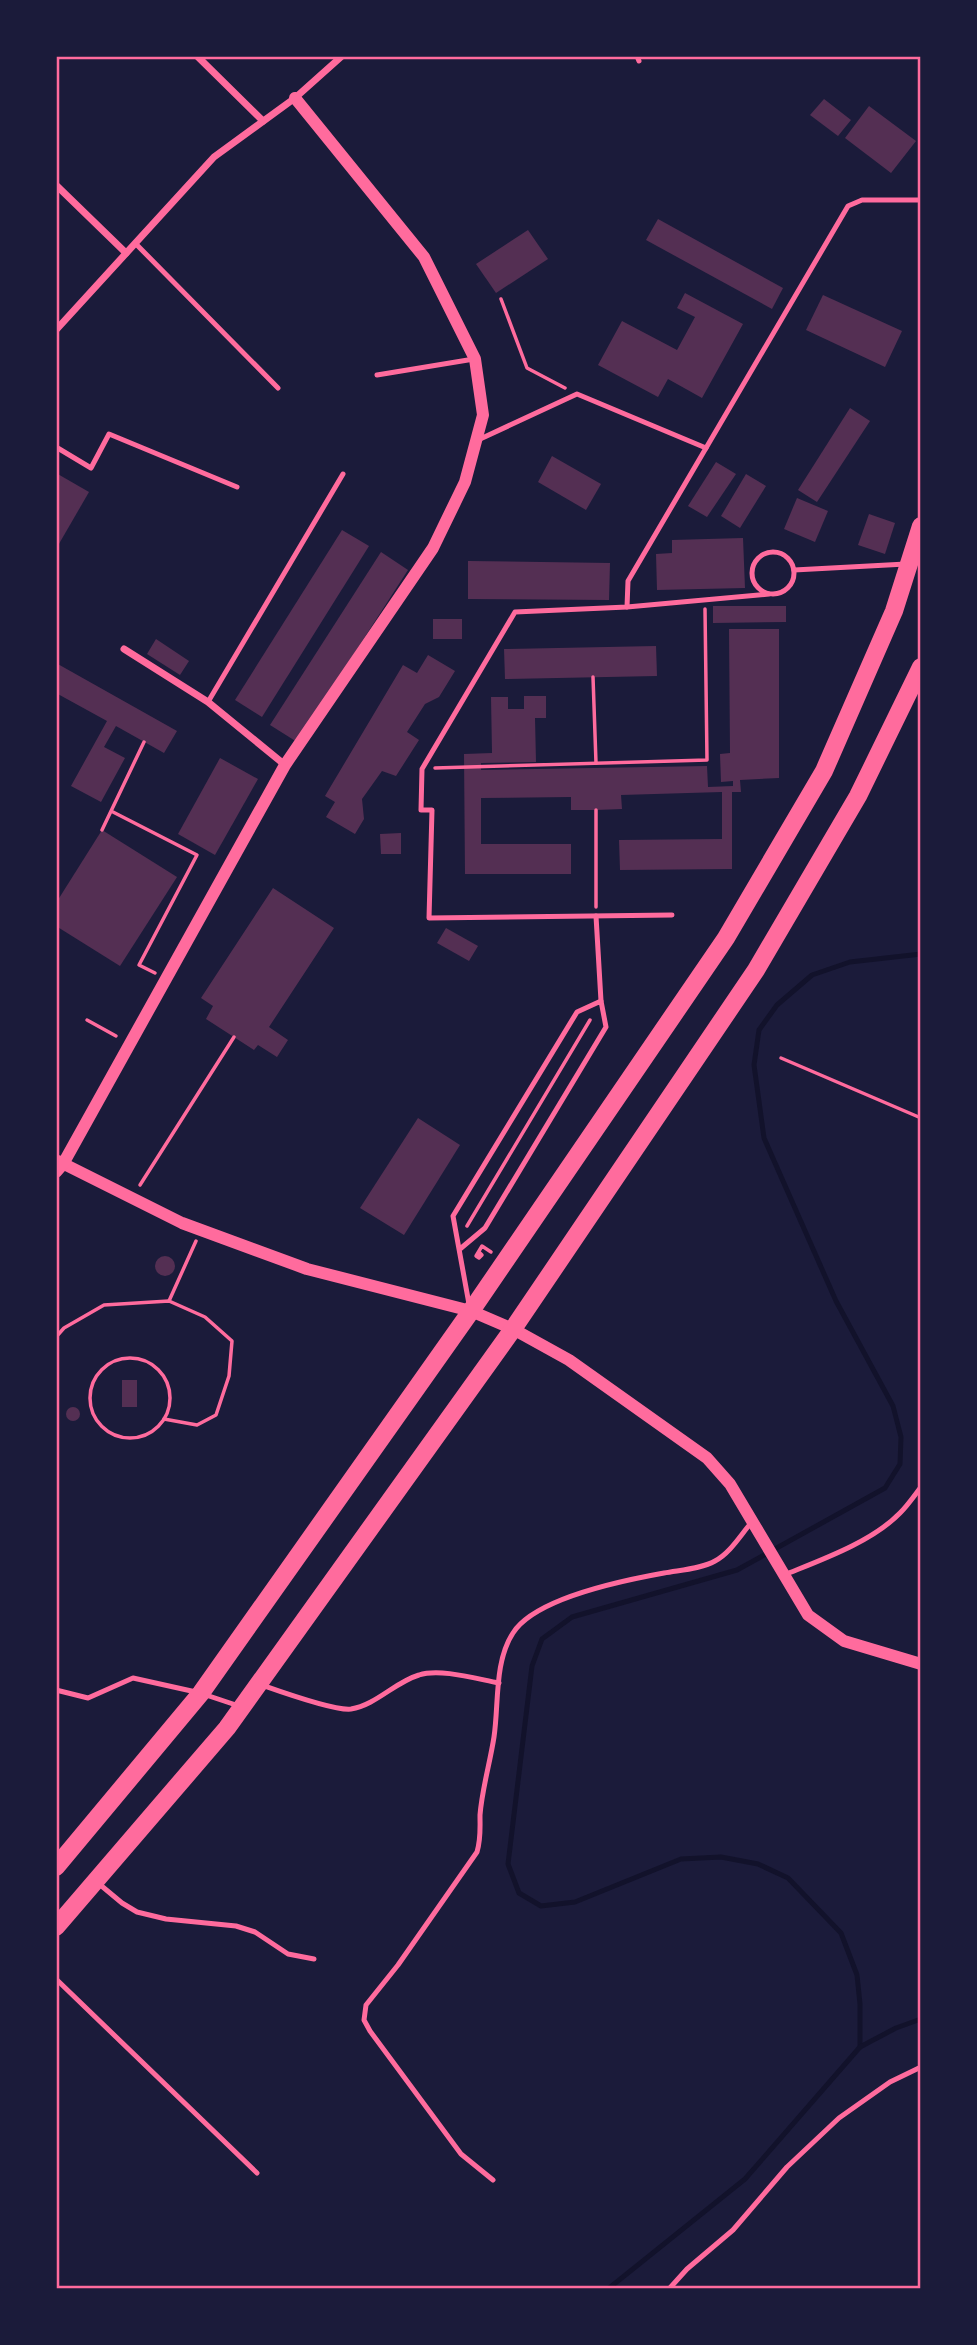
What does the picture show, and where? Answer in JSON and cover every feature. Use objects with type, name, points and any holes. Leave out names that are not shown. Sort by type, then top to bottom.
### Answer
[{"type":"main road","points":[[56,1867],[201,1693],[471,1311],[726,938],[824,771],[894,611],[921,527]]},
{"type":"main road","points":[[56,1927],[228,1728],[513,1329],[756,970],[858,796],[921,667]]},
{"type":"street","points":[[197,56],[263,121]]},
{"type":"street","points":[[56,330],[214,157],[295,98],[342,56]]},
{"type":"street","points":[[295,98],[424,257],[475,359],[483,415],[465,482],[433,548],[285,765],[130,1044],[58,1166],[201,1230],[307,1269],[471,1311],[513,1329],[569,1360],[707,1458],[730,1484],[808,1615],[844,1641],[921,1664]]},
{"type":"street","points":[[56,185],[125,253]]},
{"type":"street","points":[[124,649],[208,702],[285,765]]},
{"type":"lane","points":[[627,607],[628,581],[848,206],[862,200],[921,200]]},
{"type":"lane","points":[[135,243],[278,388]]},
{"type":"lane","points":[[377,375],[475,359]]},
{"type":"lane","points":[[476,441],[577,394],[706,448]]},
{"type":"lane","points":[[56,447],[91,468],[109,434],[237,487]]},
{"type":"lane","points":[[208,702],[343,474]]},
{"type":"lane","points":[[672,915],[429,918],[432,810],[421,810],[422,769],[514,612],[627,607],[775,595],[788,589],[794,570],[787,557],[780,553],[759,556],[754,561],[751,575],[757,588],[769,594]]},
{"type":"lane","points":[[794,570],[909,564]]},
{"type":"lane","points":[[460,1248],[485,1228],[606,1027],[601,1001],[596,916]]},
{"type":"lane","points":[[471,1311],[453,1216],[577,1012],[601,1001]]},
{"type":"lane","points":[[784,1576],[824,1559],[879,1530],[900,1513],[921,1487]]},
{"type":"lane","points":[[494,2180],[461,2154],[370,2031],[363,2012],[477,1852],[499,1683],[513,1633],[523,1622],[547,1607],[619,1581],[708,1565],[728,1551],[753,1520]]},
{"type":"lane","points":[[258,1684],[337,1708],[350,1709],[374,1700],[421,1674],[436,1672],[499,1683]]},
{"type":"lane","points":[[56,1690],[88,1698],[133,1678],[201,1693],[242,1707]]},
{"type":"lane","points":[[96,1881],[137,1912],[166,1919],[236,1926],[256,1932],[288,1954],[313,1959]]},
{"type":"lane","points":[[56,1979],[257,2173]]},
{"type":"lane","points":[[669,2289],[687,2269],[733,2230],[787,2167],[839,2118],[890,2082],[921,2067]]},
{"type":"path","points":[[501,299],[527,368],[577,394]]},
{"type":"path","points":[[422,769],[707,760],[705,600]]},
{"type":"path","points":[[593,677],[596,763]]},
{"type":"path","points":[[103,830],[144,742]]},
{"type":"path","points":[[596,810],[596,916]]},
{"type":"path","points":[[113,812],[197,855],[139,965],[166,979]]},
{"type":"path","points":[[460,1248],[469,1222],[601,1001]]},
{"type":"path","points":[[88,1020],[130,1044]]},
{"type":"path","points":[[132,1198],[234,1037]]},
{"type":"path","points":[[781,1058],[921,1118]]},
{"type":"path","points":[[169,1301],[201,1230]]},
{"type":"path","points":[[479,1256],[480,1253],[482,1255],[479,1258],[477,1255],[482,1246]]},
{"type":"path","points":[[56,1337],[64,1328],[104,1305],[169,1301],[205,1317],[232,1341],[229,1376],[216,1415],[197,1425],[164,1419]]},
{"type":"path","points":[[119,1359],[146,1361],[157,1368],[166,1379],[170,1392],[164,1419],[145,1435],[132,1438],[107,1431],[92,1411],[91,1386],[97,1374],[106,1365],[119,1359]]},
{"type":"building","points":[[824,99],[851,120],[838,136],[810,115]]},
{"type":"building","points":[[869,106],[916,141],[891,173],[845,138]]},
{"type":"building","points":[[658,219],[783,288],[772,309],[646,240]]},
{"type":"building","points":[[528,230],[548,259],[496,293],[476,264]]},
{"type":"building","points":[[685,293],[743,324],[702,398],[668,379],[658,397],[598,365],[622,321],[677,350],[695,317],[677,308]]},
{"type":"building","points":[[823,295],[902,331],[885,367],[806,330]]},
{"type":"building","points":[[850,408],[870,421],[817,502],[798,490]]},
{"type":"building","points":[[552,456],[601,484],[586,510],[538,482]]},
{"type":"building","points":[[716,462],[736,474],[707,517],[688,506]]},
{"type":"building","points":[[56,473],[89,492],[56,549]]},
{"type":"building","points":[[746,474],[766,486],[740,528],[721,516]]},
{"type":"building","points":[[797,498],[828,511],[815,542],[784,529]]},
{"type":"building","points":[[869,514],[895,523],[885,554],[858,545]]},
{"type":"building","points":[[342,530],[369,546],[262,717],[235,700]]},
{"type":"building","points":[[743,538],[745,588],[657,590],[656,554],[672,553],[672,540]]},
{"type":"building","points":[[381,552],[408,570],[297,742],[270,725]]},
{"type":"building","points":[[468,561],[610,563],[609,600],[468,599]]},
{"type":"building","points":[[713,606],[786,606],[786,622],[713,623]]},
{"type":"building","points":[[433,619],[462,619],[462,639],[433,639]]},
{"type":"building","points":[[729,629],[779,629],[779,778],[740,780],[741,792],[732,792],[732,869],[620,870],[619,840],[722,839],[722,792],[621,795],[622,809],[596,810],[571,810],[571,797],[481,798],[481,844],[571,844],[571,874],[465,874],[464,754],[492,753],[491,697],[508,697],[508,709],[524,709],[524,696],[546,696],[546,718],[535,718],[536,762],[481,763],[481,770],[707,766],[708,787],[733,786],[733,781],[721,782],[720,754],[730,753]]},
{"type":"building","points":[[156,639],[189,661],[180,675],[147,654]]},
{"type":"building","points":[[656,646],[657,676],[505,679],[504,649]]},
{"type":"building","points":[[428,655],[455,671],[439,697],[425,704],[407,732],[419,740],[396,776],[382,771],[362,799],[364,819],[355,834],[326,817],[335,802],[325,796],[403,665],[417,673]]},
{"type":"building","points":[[56,663],[177,731],[164,753],[116,726],[104,747],[125,758],[101,802],[71,786],[107,721],[56,693]]},
{"type":"building","points":[[220,758],[258,779],[215,855],[178,834]]},
{"type":"building","points":[[102,830],[177,877],[120,966],[56,926],[56,903]]},
{"type":"building","points":[[401,833],[401,854],[381,854],[380,834]]},
{"type":"building","points":[[273,888],[334,928],[269,1027],[288,1040],[277,1057],[258,1045],[254,1050],[206,1019],[213,1006],[201,998]]},
{"type":"building","points":[[446,928],[478,946],[469,961],[437,943]]},
{"type":"building","points":[[418,1118],[460,1145],[404,1235],[360,1208]]},
{"type":"building","points":[[161,1256],[169,1256],[175,1266],[169,1276],[161,1276],[155,1270],[155,1262]]},
{"type":"building","points":[[122,1380],[137,1380],[137,1407],[122,1407]]},
{"type":"building","points":[[70,1407],[76,1407],[80,1414],[76,1421],[70,1421],[66,1417],[66,1411]]},
{"type":"waterway","points":[[860,2047],[857,1975],[841,1933],[788,1878],[758,1864],[721,1857],[681,1859],[575,1902],[541,1906],[519,1893],[508,1864],[532,1666],[542,1639],[572,1617],[737,1570],[885,1488],[900,1464],[901,1437],[893,1406],[836,1301],[764,1138],[754,1065],[759,1030],[777,1005],[812,975],[850,962],[921,954]]},
{"type":"waterway","points":[[608,2289],[745,2179],[860,2047],[896,2028],[921,2019]]}]
